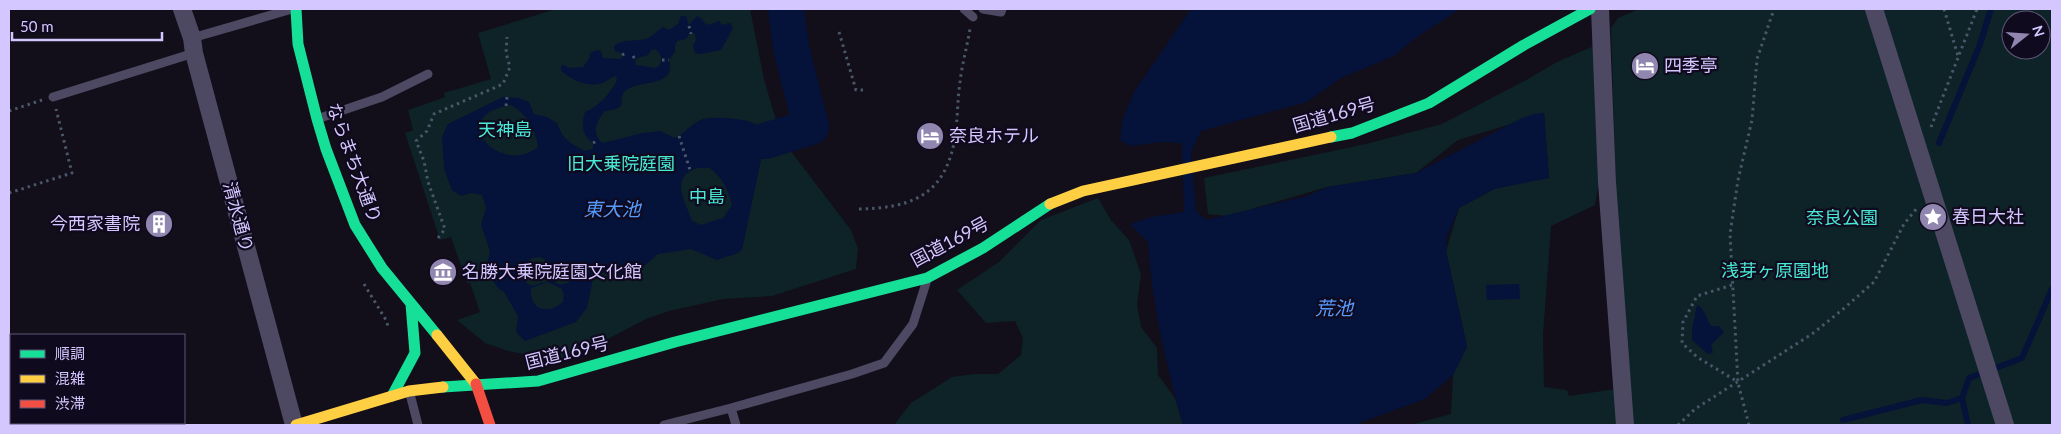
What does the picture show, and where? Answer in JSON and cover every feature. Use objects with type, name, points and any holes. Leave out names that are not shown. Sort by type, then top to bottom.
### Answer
[{"type":"main road","name":"ならまち大通り","points":[[296,9],[298,44],[317,119],[326,150],[355,225],[382,268],[476,384]]},
{"type":"main road","name":"国道169号","points":[[295,425],[409,391],[476,384],[538,381],[675,342],[927,278],[983,248],[1051,204],[1083,191],[1352,132],[1429,103],[1524,45],[1590,9]]},
{"type":"main road","points":[[392,396],[415,353],[411,304]]},
{"type":"main road","points":[[476,384],[490,425]]},
{"type":"street","name":"清水通り","points":[[182,9],[295,425]]},
{"type":"street","points":[[1600,9],[1607,182],[1625,425]]},
{"type":"street","points":[[1874,9],[2005,425]]},
{"type":"lane","points":[[53,98],[292,9]]},
{"type":"lane","points":[[964,9],[973,17]]},
{"type":"lane","points":[[984,9],[1002,12],[1002,9]]},
{"type":"lane","points":[[317,119],[382,97],[428,74]]},
{"type":"lane","points":[[664,425],[852,374],[884,363],[913,324],[927,278]]},
{"type":"lane","points":[[409,391],[418,425]]},
{"type":"lane","points":[[731,408],[736,425]]},
{"type":"path","points":[[1749,425],[1738,382],[1739,364],[1732,285],[1730,234],[1738,180],[1752,120],[1756,59],[1774,9]]},
{"type":"path","points":[[1944,9],[1958,58]]},
{"type":"path","points":[[1920,155],[1977,9]]},
{"type":"path","points":[[858,209],[883,209],[908,204],[933,186],[946,170],[954,142],[960,82],[973,17]]},
{"type":"path","points":[[689,26],[691,34]]},
{"type":"path","points":[[839,32],[856,90],[864,90]]},
{"type":"path","points":[[438,238],[445,229],[416,141],[427,130],[434,114],[503,84],[510,67],[506,53],[507,38]]},
{"type":"path","points":[[662,60],[669,60]]},
{"type":"path","points":[[506,106],[507,97]]},
{"type":"path","points":[[9,111],[53,98],[72,172],[9,193]]},
{"type":"path","points":[[679,136],[690,170]]},
{"type":"path","points":[[593,143],[598,140]]},
{"type":"path","points":[[1678,425],[1695,409],[1812,334],[1874,282],[1904,224],[1931,189]]},
{"type":"path","points":[[362,280],[386,320],[391,335]]},
{"type":"path","points":[[1732,285],[1696,296],[1683,322],[1682,343],[1697,358],[1738,382]]},
{"type":"green space","name":"旧大乗院庭園","points":[[556,9],[750,9],[764,79],[779,131],[793,154],[851,230],[858,248],[856,269],[772,296],[723,299],[669,311],[646,319],[587,350],[555,360],[508,351],[485,343],[457,320],[480,312],[470,283],[467,283],[451,237],[440,240],[405,133],[413,130],[408,110],[445,97],[444,93],[491,79],[478,33]]},
{"type":"green space","name":"奈良公園","points":[[1639,9],[2052,9],[2052,425],[1410,425],[1451,414],[1453,375],[1467,347],[1446,251],[1459,208],[1494,189],[1549,177],[1544,114],[1458,140],[1416,173],[1327,187],[1228,216],[1208,214],[1204,178],[1366,144],[1442,124],[1557,62],[1596,45],[1599,181],[1595,205],[1551,226],[1543,335],[1544,387],[1567,390],[1569,396],[1629,387],[1618,251],[1611,28],[1618,18]]},
{"type":"green space","points":[[1098,198],[1111,220],[1129,240],[1141,274],[1137,304],[1141,327],[1157,348],[1158,375],[1175,398],[1183,425],[894,425],[911,403],[952,377],[974,374],[998,374],[1021,355],[1023,338],[1015,321],[986,323],[957,290],[999,262],[1041,220]]},
{"type":"water","name":"荒池","points":[[1191,9],[1460,9],[1417,37],[1394,56],[1341,78],[1307,102],[1201,131],[1191,153],[1196,211],[1206,220],[1307,196],[1327,187],[1416,173],[1520,119],[1544,113],[1549,178],[1494,189],[1459,208],[1447,236],[1446,251],[1467,347],[1453,375],[1425,399],[1354,425],[1183,425],[1161,334],[1148,242],[1130,224],[1152,217],[1184,212],[1182,143],[1161,142],[1130,146],[1120,140],[1123,118],[1134,92]]},
{"type":"water","name":"東大池","points":[[681,16],[686,16],[689,25],[697,16],[709,25],[719,21],[722,25],[730,23],[733,28],[721,50],[700,54],[695,53],[693,45],[696,40],[695,33],[689,35],[686,39],[677,41],[675,52],[669,60],[670,69],[668,75],[656,82],[632,87],[625,91],[622,96],[621,106],[605,111],[599,119],[596,127],[597,135],[603,143],[642,133],[660,131],[675,138],[703,119],[715,118],[733,118],[756,124],[760,127],[765,141],[742,250],[717,260],[691,249],[658,254],[638,271],[619,276],[603,273],[593,279],[587,308],[576,322],[525,341],[516,332],[518,316],[504,292],[498,288],[491,278],[487,265],[490,251],[481,225],[486,208],[482,195],[471,193],[461,196],[452,190],[444,169],[442,137],[448,124],[503,97],[519,98],[529,102],[534,114],[547,117],[557,123],[562,133],[571,143],[585,151],[593,149],[593,143],[589,140],[583,129],[585,112],[595,107],[608,95],[617,80],[616,76],[602,83],[591,85],[575,80],[565,74],[561,71],[561,66],[564,65],[569,68],[583,67],[589,59],[590,53],[597,50],[601,51],[603,58],[621,59],[623,56],[615,51],[614,46],[625,41],[646,39],[663,27],[669,30],[678,24]],"holes":[[[655,49],[659,53],[661,59],[659,66],[655,68],[636,65],[635,59],[648,55],[651,50]],[[511,105],[521,112],[529,123],[538,147],[523,155],[508,155],[495,150],[485,141],[480,131],[482,120],[491,111]],[[697,168],[710,168],[715,172],[729,194],[732,205],[723,218],[701,225],[692,221],[681,190],[683,177],[688,172]],[[540,257],[551,263],[552,273],[549,281],[532,286],[525,280],[522,272],[523,265],[532,258]],[[565,262],[573,266],[575,275],[568,283],[560,285],[553,281],[554,267]],[[548,282],[562,289],[564,295],[563,302],[551,309],[536,306],[531,296],[531,288]]]},
{"type":"water","points":[[1519,284],[1520,299],[1487,300],[1486,285]]},
{"type":"water","points":[[1697,305],[1702,308],[1711,326],[1719,326],[1724,332],[1711,345],[1713,353],[1708,354],[1692,340],[1692,329]]},
{"type":"waterway","points":[[765,141],[811,127],[791,48],[786,9]]},
{"type":"waterway","points":[[1939,143],[1979,47],[1991,9]]},
{"type":"waterway","points":[[1843,420],[1922,400],[1947,403],[1962,398],[1969,378],[2022,358],[2052,289]]},
{"type":"waterway","points":[[1962,398],[1968,425]]},
{"type":"traffic: fast","points":[[296,9],[298,44],[317,119],[326,149],[355,225],[382,268],[437,335]]},
{"type":"traffic: fast","points":[[1331,137],[1352,133],[1429,103],[1524,45],[1590,9]]},
{"type":"traffic: fast","points":[[443,387],[538,381],[675,342],[927,278],[983,248],[1050,204]]},
{"type":"traffic: fast","points":[[392,396],[415,353],[411,304]]},
{"type":"traffic: slow","points":[[1050,204],[1083,191],[1331,137]]},
{"type":"traffic: slow","points":[[437,335],[476,384]]},
{"type":"traffic: slow","points":[[296,425],[409,391],[443,387]]},
{"type":"traffic: jam","points":[[476,384],[490,425]]},
{"type":"place","name":"四季亭","points":[[1645,66]]},
{"type":"place","name":"奈良ホテル","points":[[930,136]]},
{"type":"place","name":"春日大社","points":[[1933,217]]},
{"type":"place","name":"今西家書院","points":[[159,224]]},
{"type":"place","name":"名勝大乗院庭園文化館","points":[[443,272]]},
{"type":"park label","name":"天神島","points":[[505,130]]},
{"type":"park label","name":"中島","points":[[707,197]]},
{"type":"park label","name":"浅芽ヶ原園地","points":[[1775,271]]}]
